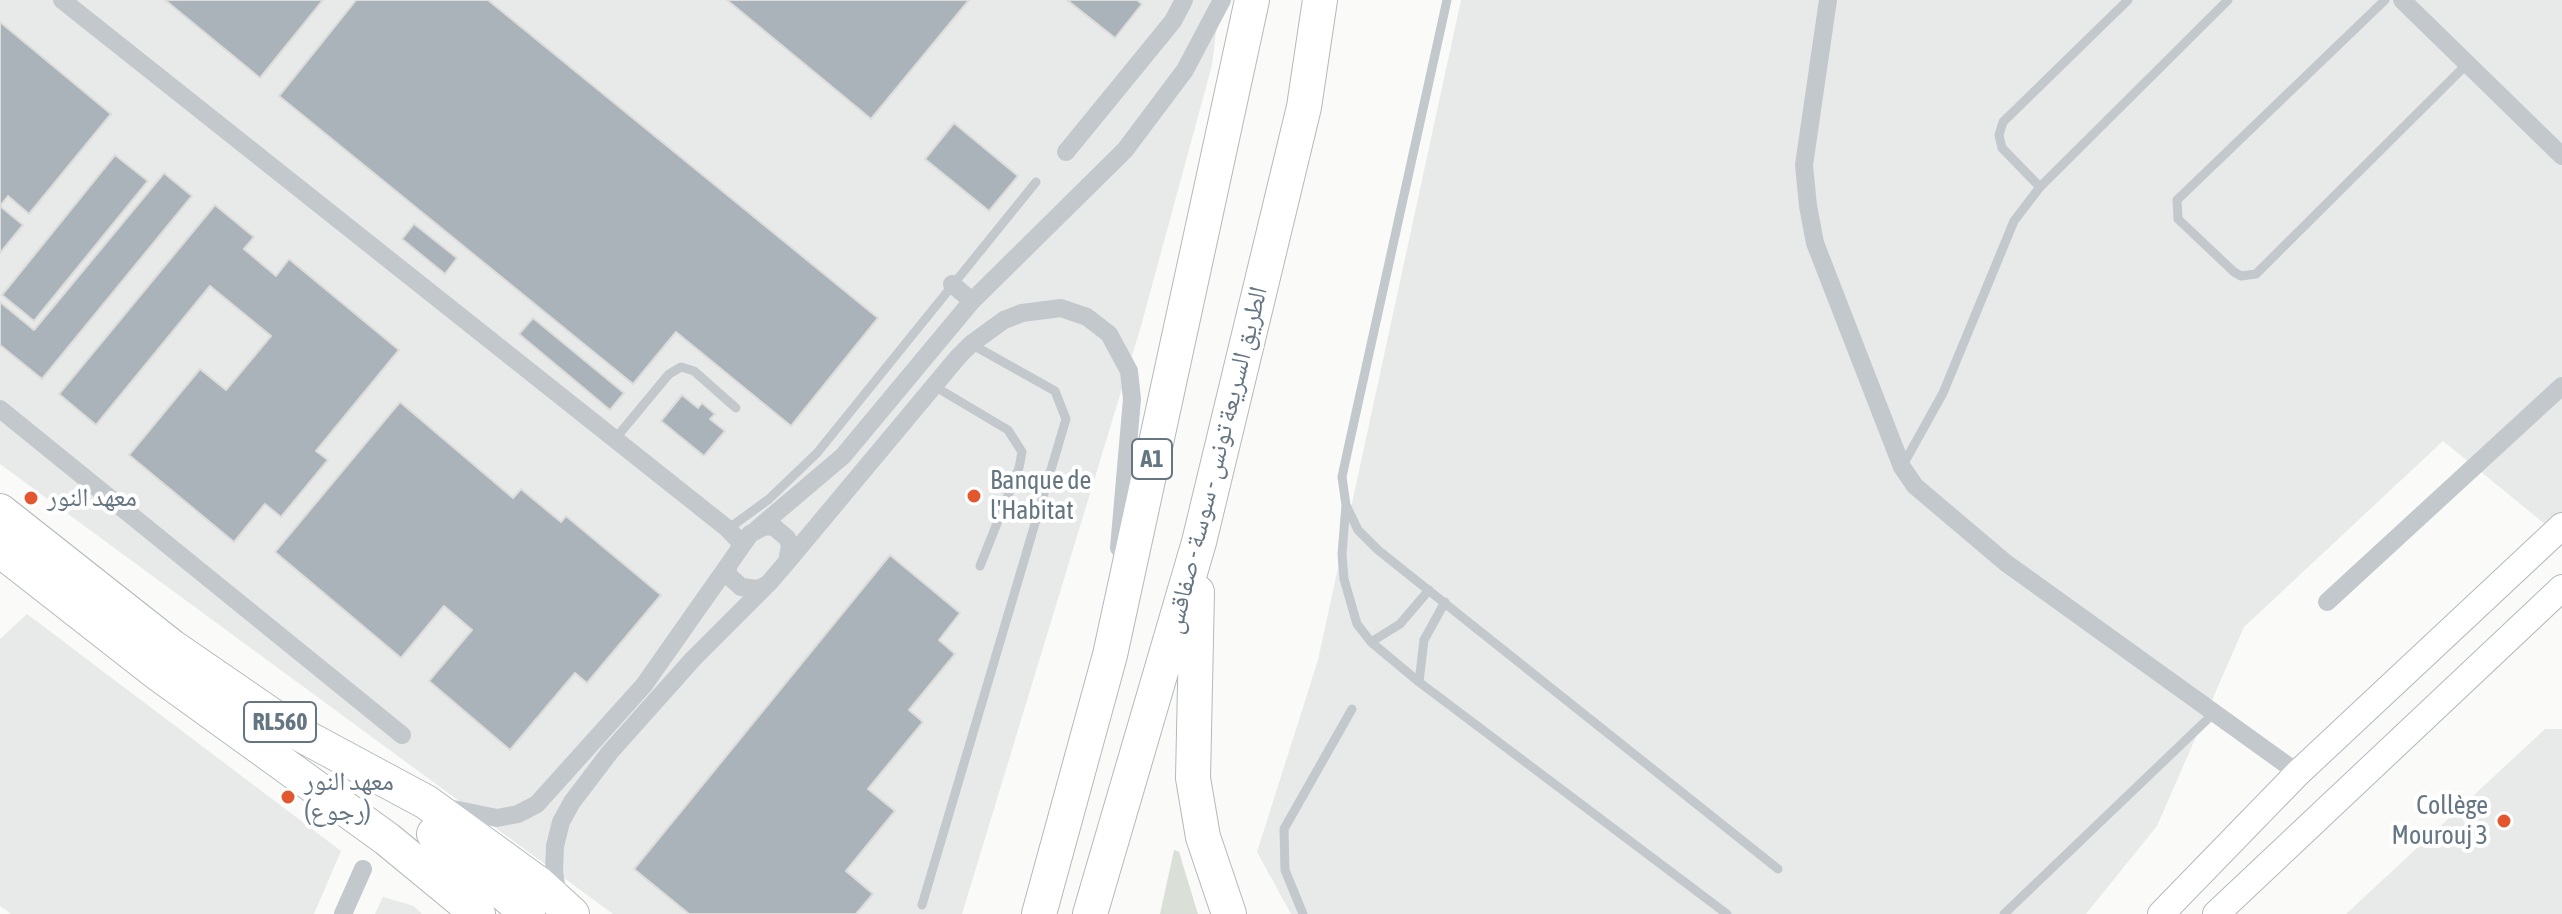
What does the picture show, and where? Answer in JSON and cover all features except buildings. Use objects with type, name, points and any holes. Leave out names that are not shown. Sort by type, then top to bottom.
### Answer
[{"type":"highway","name":"A1","points":[[1039,914],[1110,655],[1252,0]]},
{"type":"highway","name":"الطريق السريعة تونس - سوسة - صفاقس","points":[[1090,914],[1199,542],[1304,107],[1320,0]]},
{"type":"highway","name":"RL560","points":[[0,511],[171,646],[296,732],[426,802],[508,860],[553,910]]},
{"type":"highway","points":[[1199,542],[1193,778],[1203,837],[1229,914]]},
{"type":"highway","name":"RL560","points":[[0,550],[147,665],[387,839],[477,914]]},
{"type":"highway","points":[[296,732],[458,852],[553,910]]},
{"type":"main road","points":[[2161,914],[2298,773],[2562,526]]},
{"type":"main road","points":[[2216,914],[2562,588]]},
{"type":"street","points":[[62,0],[728,529],[742,544]]},
{"type":"street","points":[[1066,152],[1173,21],[1184,0]]},
{"type":"street","points":[[426,802],[497,818],[518,814],[537,804],[644,685],[742,544],[826,473],[866,433],[972,301],[1147,125],[1185,70],[1222,0]]},
{"type":"street","points":[[1828,0],[1805,152],[1808,206],[1815,243],[1902,467],[1915,486],[2006,563],[2298,773]]},
{"type":"street","points":[[2402,0],[2562,156]]},
{"type":"street","points":[[952,284],[972,301]]},
{"type":"street","points":[[553,910],[555,846],[561,822],[572,802],[610,752],[693,659],[768,584],[971,344],[1004,320],[1022,313],[1061,308],[1099,324],[1125,357],[1132,399],[1110,655]]},
{"type":"street","points":[[2327,602],[2562,386]]},
{"type":"street","points":[[0,409],[402,735]]},
{"type":"street","points":[[757,529],[765,526],[781,531],[790,545],[787,562]]},
{"type":"street","points":[[727,567],[729,576],[741,587],[758,589],[768,584]]},
{"type":"street","points":[[343,914],[363,869]]},
{"type":"lane","points":[[1447,0],[1342,477],[1346,505],[1342,542],[1344,579],[1357,624],[1371,642],[1419,682],[1727,914]]},
{"type":"lane","points":[[2040,187],[2002,148],[1999,135],[2003,122],[2128,0]]},
{"type":"lane","points":[[1902,467],[1943,393],[2014,221],[2040,187],[2228,0]]},
{"type":"lane","points":[[2385,0],[2177,200],[2178,219],[2234,272],[2249,277],[2262,269],[2466,65]]},
{"type":"lane","points":[[728,529],[769,499],[817,453],[1036,182]]},
{"type":"lane","points":[[922,905],[1066,419],[1055,391],[971,344]]},
{"type":"lane","points":[[615,439],[669,374],[681,367],[694,371],[736,408]]},
{"type":"lane","points":[[934,386],[1008,430],[1022,452],[1019,468],[980,566]]},
{"type":"lane","points":[[1346,505],[1358,530],[1429,590],[1778,869]]},
{"type":"lane","points":[[1371,642],[1400,624],[1429,590]]},
{"type":"lane","points":[[1419,682],[1424,640],[1445,602]]},
{"type":"lane","points":[[1303,914],[1285,870],[1284,829],[1352,709]]},
{"type":"lane","points":[[2004,914],[2214,713]]},
{"type":"shaded area","points":[[0,0],[1220,0],[1212,65],[1141,326],[962,914],[613,914],[0,464]]},
{"type":"shaded area","points":[[1461,0],[2562,0],[2562,538],[2443,441],[2244,627],[2157,826],[2086,914],[1291,914],[1257,852],[1318,660]]},
{"type":"shaded area","points":[[27,614],[341,851],[314,914],[11,914],[0,906],[0,639]]},
{"type":"shaded area","name":"Collège Mourouj 3","points":[[2545,729],[2562,729],[2562,914],[2346,914]]},
{"type":"shaded area","points":[[1174,850],[1179,852],[1198,914],[1160,914]]},
{"type":"shaded area","points":[[383,897],[414,906],[422,914],[375,914]]},
{"type":"place","name":"Banque de l'Habitat","points":[[974,496]]},
{"type":"place","name":"معهد النور","points":[[31,498]]},
{"type":"place","name":"معهد النور (رجوع)","points":[[288,797]]},
{"type":"place","name":"Collège Mourouj 3","points":[[2504,821]]}]
